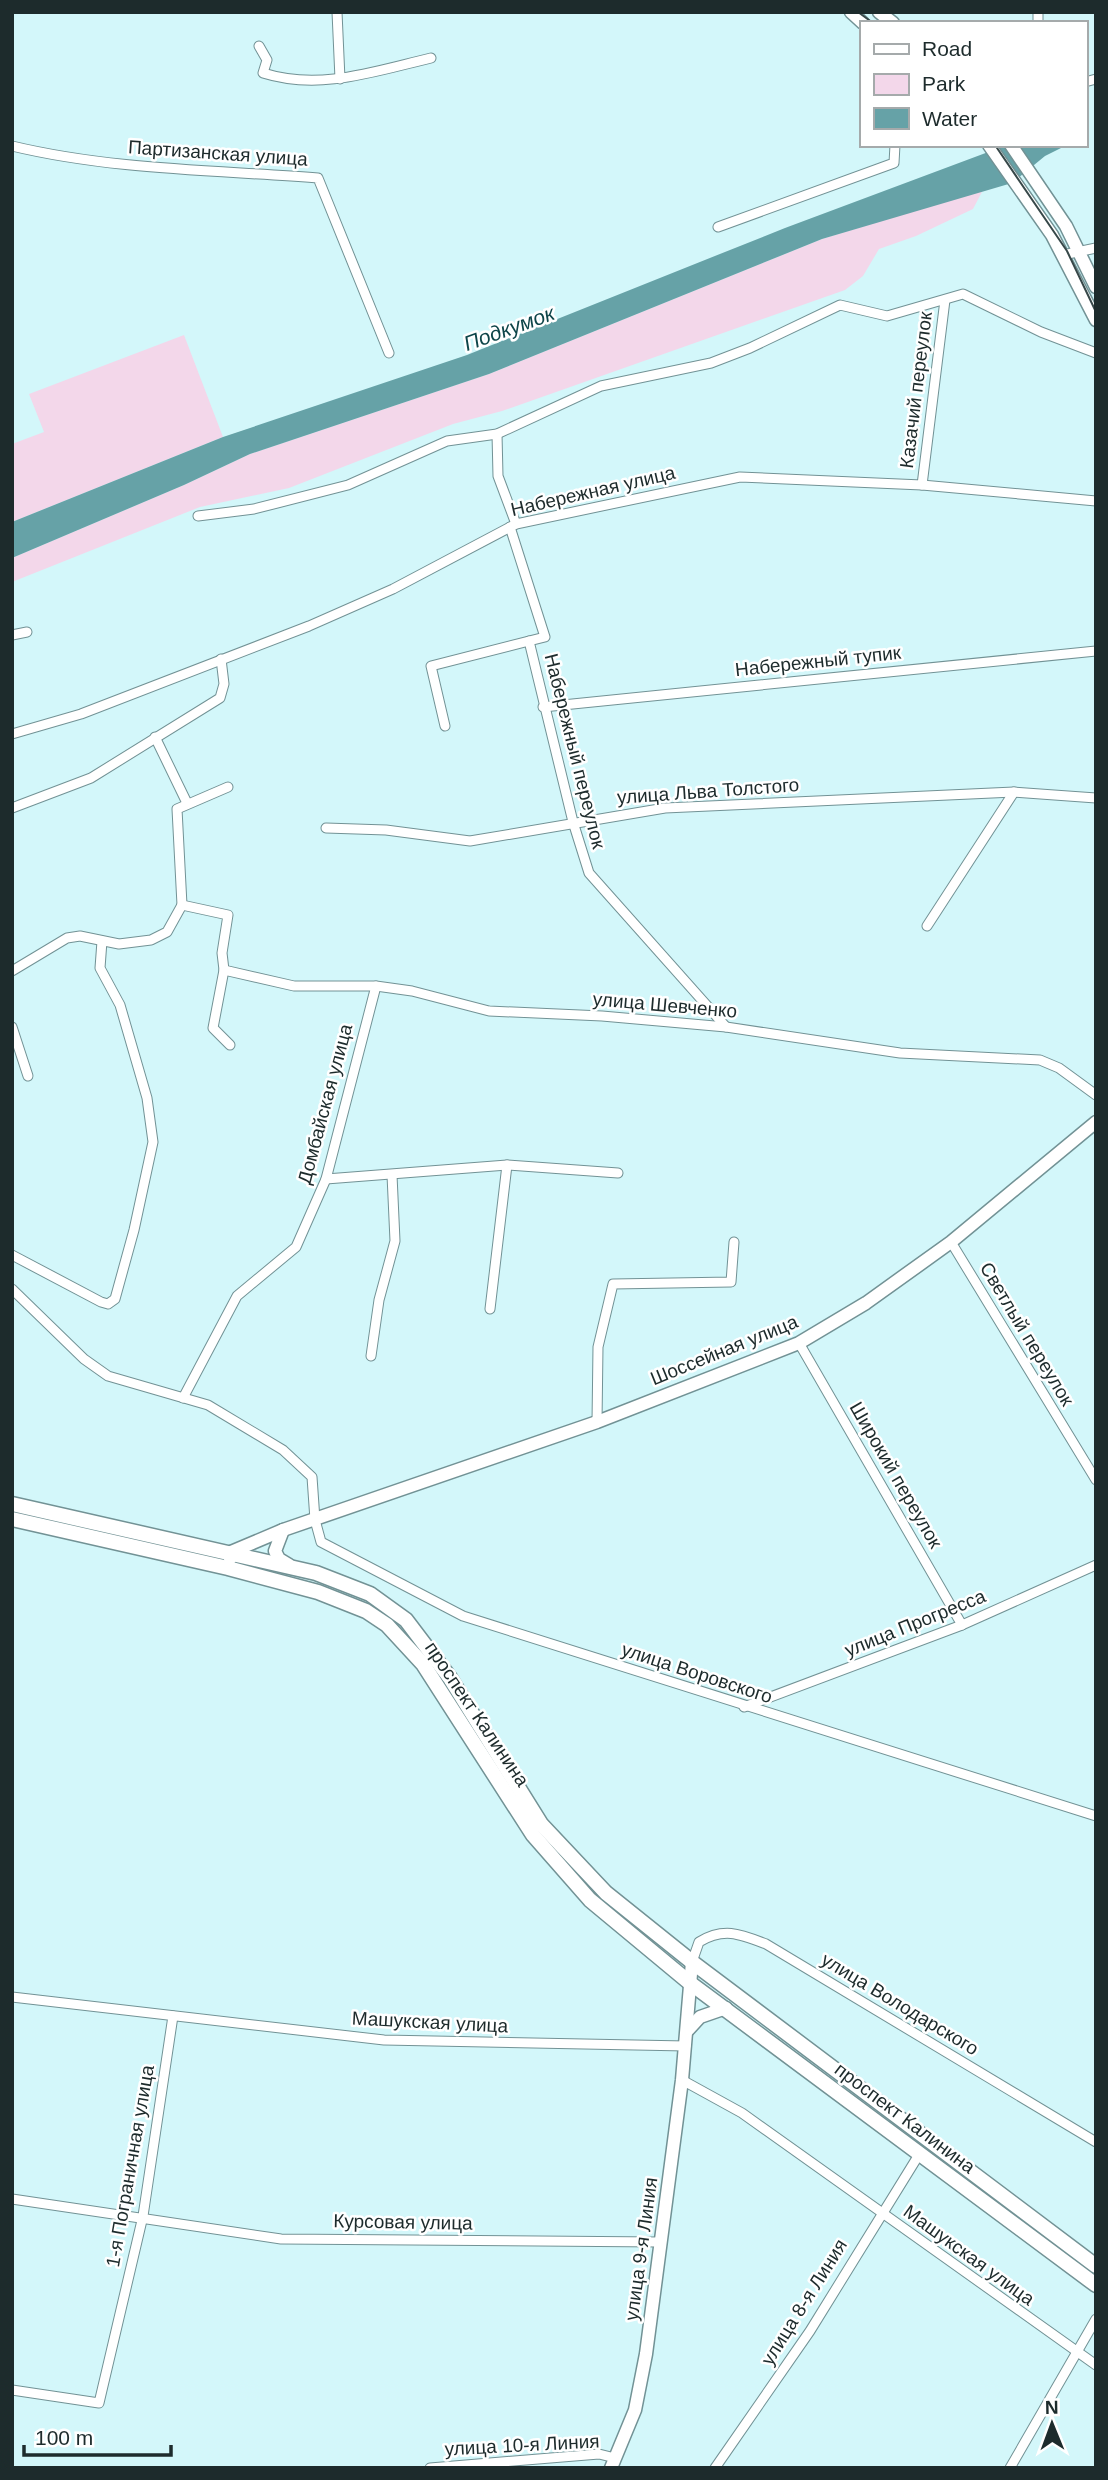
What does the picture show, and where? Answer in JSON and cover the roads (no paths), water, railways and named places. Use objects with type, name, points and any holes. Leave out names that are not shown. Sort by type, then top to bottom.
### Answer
[{"type":"main road","points":[[990,147],[1052,234],[1096,320]]},
{"type":"main road","points":[[1012,147],[1066,226],[1096,287]]},
{"type":"main road","name":"Шоссейная улица","points":[[231,1552],[283,1530],[597,1422],[799,1343],[866,1303],[951,1242],[1096,1122]]},
{"type":"main road","name":"проспект Калинина","points":[[12,1504],[292,1567],[350,1584],[370,1594],[406,1620],[450,1678],[541,1824],[606,1893],[692,1962],[1096,2266]]},
{"type":"main road","name":"проспект Калинина","points":[[12,1519],[228,1568],[343,1600],[387,1625],[423,1664],[533,1835],[559,1868],[607,1915],[690,1983],[1096,2285]]},
{"type":"main road","points":[[283,1530],[275,1551],[279,1559],[292,1567]]},
{"type":"main road","points":[[228,1568],[231,1552]]},
{"type":"main road","points":[[690,1983],[692,1962]]},
{"type":"main road","name":"улица 9-я Линия","points":[[611,2464],[639,2390],[682,2080],[690,1983]]},
{"type":"main road","points":[[688,2030],[700,2017],[726,2008]]},
{"type":"street","points":[[337,12],[340,79]]},
{"type":"street","points":[[259,46],[267,60],[263,73],[289,82],[340,79],[432,58]]},
{"type":"street","name":"Партизанская улица","points":[[12,146],[56,156],[233,175],[318,178],[389,354]]},
{"type":"street","points":[[718,227],[894,163],[895,147]]},
{"type":"street","points":[[1063,255],[1096,248]]},
{"type":"street","points":[[198,516],[254,509],[348,485],[447,441],[497,434],[601,386],[711,363],[750,348],[840,305],[887,316],[963,294],[1041,332],[1096,353]]},
{"type":"street","name":"Казачий переулок","points":[[922,485],[944,300]]},
{"type":"street","name":"Набережный переулок","points":[[445,726],[431,666],[545,636],[498,476],[497,434]]},
{"type":"street","name":"Набережная улица","points":[[12,734],[81,713],[393,589],[513,525],[740,477],[922,485],[1096,501]]},
{"type":"street","points":[[12,635],[27,632]]},
{"type":"street","name":"Набережный переулок","points":[[529,640],[543,707],[589,873],[726,1027]]},
{"type":"street","name":"Набережный тупик","points":[[543,707],[1096,651]]},
{"type":"street","points":[[12,808],[91,778],[220,698],[224,684],[220,659]]},
{"type":"street","points":[[155,737],[187,803]]},
{"type":"street","points":[[12,971],[67,938],[79,936],[119,944],[151,940],[167,932],[182,905],[177,809],[187,803],[200,802],[228,787]]},
{"type":"street","points":[[927,926],[1014,792]]},
{"type":"street","name":"улица Льва Толстого","points":[[326,828],[386,830],[470,841],[665,808],[1014,792],[1096,798]]},
{"type":"street","points":[[182,905],[228,915],[222,953],[224,970],[213,1028],[230,1045]]},
{"type":"street","points":[[12,1255],[108,1304],[115,1300],[153,1142],[147,1098],[120,1005],[100,968],[102,941]]},
{"type":"street","name":"улица Шевченко","points":[[224,970],[293,986],[376,986],[412,991],[489,1011],[602,1016],[726,1027],[900,1053],[1040,1060],[1059,1068],[1096,1095]]},
{"type":"street","name":"Домбайская улица","points":[[183,1398],[237,1296],[296,1247],[326,1179],[376,986]]},
{"type":"street","points":[[12,1027],[27,1076]]},
{"type":"street","points":[[326,1179],[506,1165],[618,1173]]},
{"type":"street","points":[[490,1309],[506,1165]]},
{"type":"street","points":[[371,1356],[379,1300],[396,1241],[392,1175]]},
{"type":"street","points":[[597,1422],[598,1347],[613,1284],[731,1282],[734,1242]]},
{"type":"street","name":"Светлый переулок","points":[[951,1242],[1096,1480]]},
{"type":"street","points":[[12,1289],[84,1359],[108,1376],[208,1405],[272,1444],[312,1477],[315,1520]]},
{"type":"street","name":"Широкий переулок","points":[[799,1343],[962,1625]]},
{"type":"street","name":"улица Воровского","points":[[315,1520],[321,1542],[463,1616],[744,1707],[1096,1816]]},
{"type":"street","name":"улица Прогресса","points":[[744,1707],[962,1625],[1096,1565]]},
{"type":"street","name":"улица Володарского","points":[[692,1962],[699,1941],[715,1933],[742,1935],[766,1944],[1096,2142]]},
{"type":"street","name":"Машукская улица","points":[[12,1997],[384,2040],[686,2046]]},
{"type":"street","name":"1-я Пограничная улица","points":[[12,2390],[99,2403],[145,2217],[173,2016]]},
{"type":"street","name":"Машукская улица","points":[[682,2080],[742,2113],[1096,2365]]},
{"type":"street","name":"улица 8-я Линия","points":[[715,2468],[810,2331],[880,2213],[920,2153]]},
{"type":"street","name":"Курсовая улица","points":[[12,2199],[281,2239],[660,2242]]},
{"type":"street","points":[[1010,2468],[1096,2319]]},
{"type":"street","name":"улица 10-я Линия","points":[[430,2468],[599,2454],[611,2464]]},
{"type":"water","name":"Подкумок","points":[[1002,147],[1063,147],[1045,156],[1012,183],[822,239],[489,374],[250,454],[12,558],[12,522],[223,437],[467,355],[785,228]]},
{"type":"tram line","points":[[858,12],[870,21]]},
{"type":"tram line","points":[[996,147],[1067,251],[1096,312]]}]
